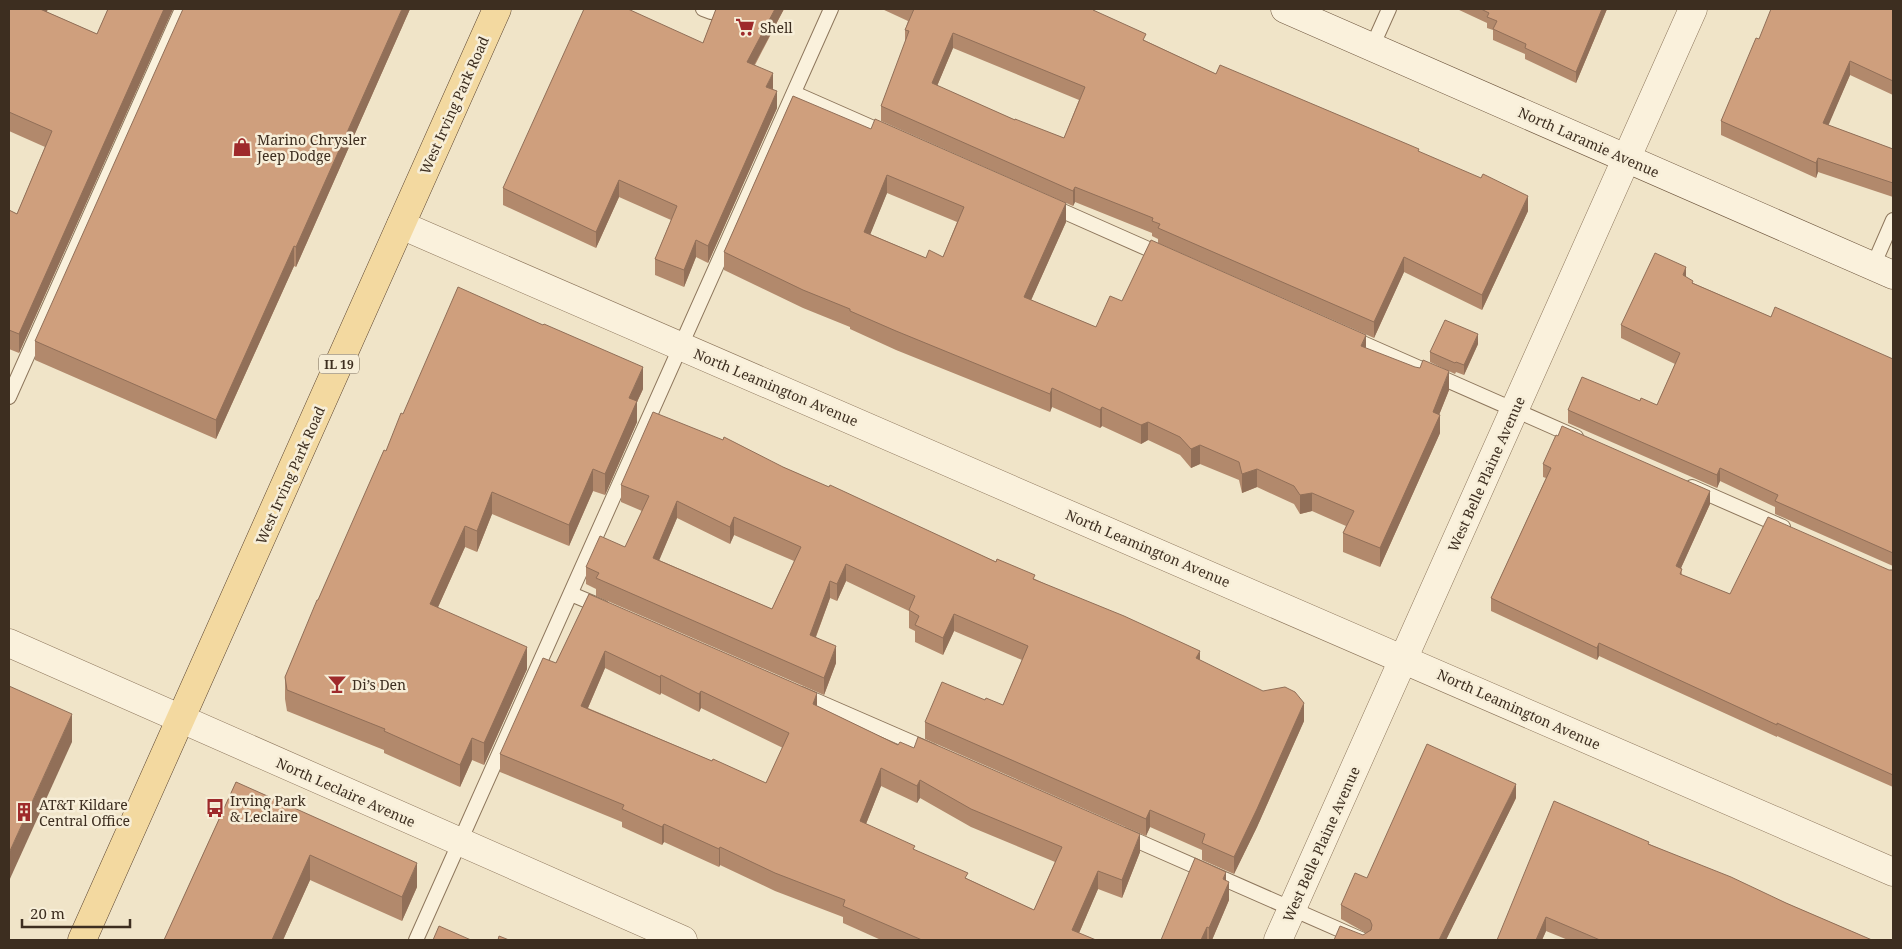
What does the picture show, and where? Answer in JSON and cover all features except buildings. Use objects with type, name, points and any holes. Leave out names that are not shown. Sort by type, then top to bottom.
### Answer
[{"type":"main road","name":"West Irving Park Road","points":[[82,940],[401,225],[490,11]]},
{"type":"street","name":"North Laramie Avenue","points":[[1285,9],[1883,271]]},
{"type":"street","name":"West Belle Plaine Avenue","points":[[1278,940],[1693,9]]},
{"type":"street","name":"North Leamington Avenue","points":[[401,225],[1893,872]]},
{"type":"street","name":"North Leclaire Avenue","points":[[9,644],[683,940]]},
{"type":"lane","points":[[9,397],[182,9]]},
{"type":"lane","points":[[703,9],[711,12],[712,9]]},
{"type":"lane","points":[[416,940],[831,9]]},
{"type":"lane","points":[[1372,47],[1389,9]]},
{"type":"lane","points":[[794,94],[902,141]]},
{"type":"lane","points":[[1038,200],[1173,260]]},
{"type":"lane","points":[[1883,271],[1893,220]]},
{"type":"lane","points":[[1336,331],[1585,441]]},
{"type":"lane","points":[[1676,480],[1794,532]]},
{"type":"lane","points":[[571,594],[616,613]]},
{"type":"lane","points":[[788,688],[942,756]]},
{"type":"lane","points":[[1114,831],[1363,940]]},
{"type":"place","name":"Shell","points":[[745,27]]},
{"type":"place","name":"Marino Chrysler Jeep Dodge","points":[[242,147]]},
{"type":"place","name":"Di’s Den","points":[[337,684]]},
{"type":"place","name":"Irving Park & Leclaire","points":[[215,808]]},
{"type":"place","name":"AT&T Kildare Central Office","points":[[24,812]]}]
